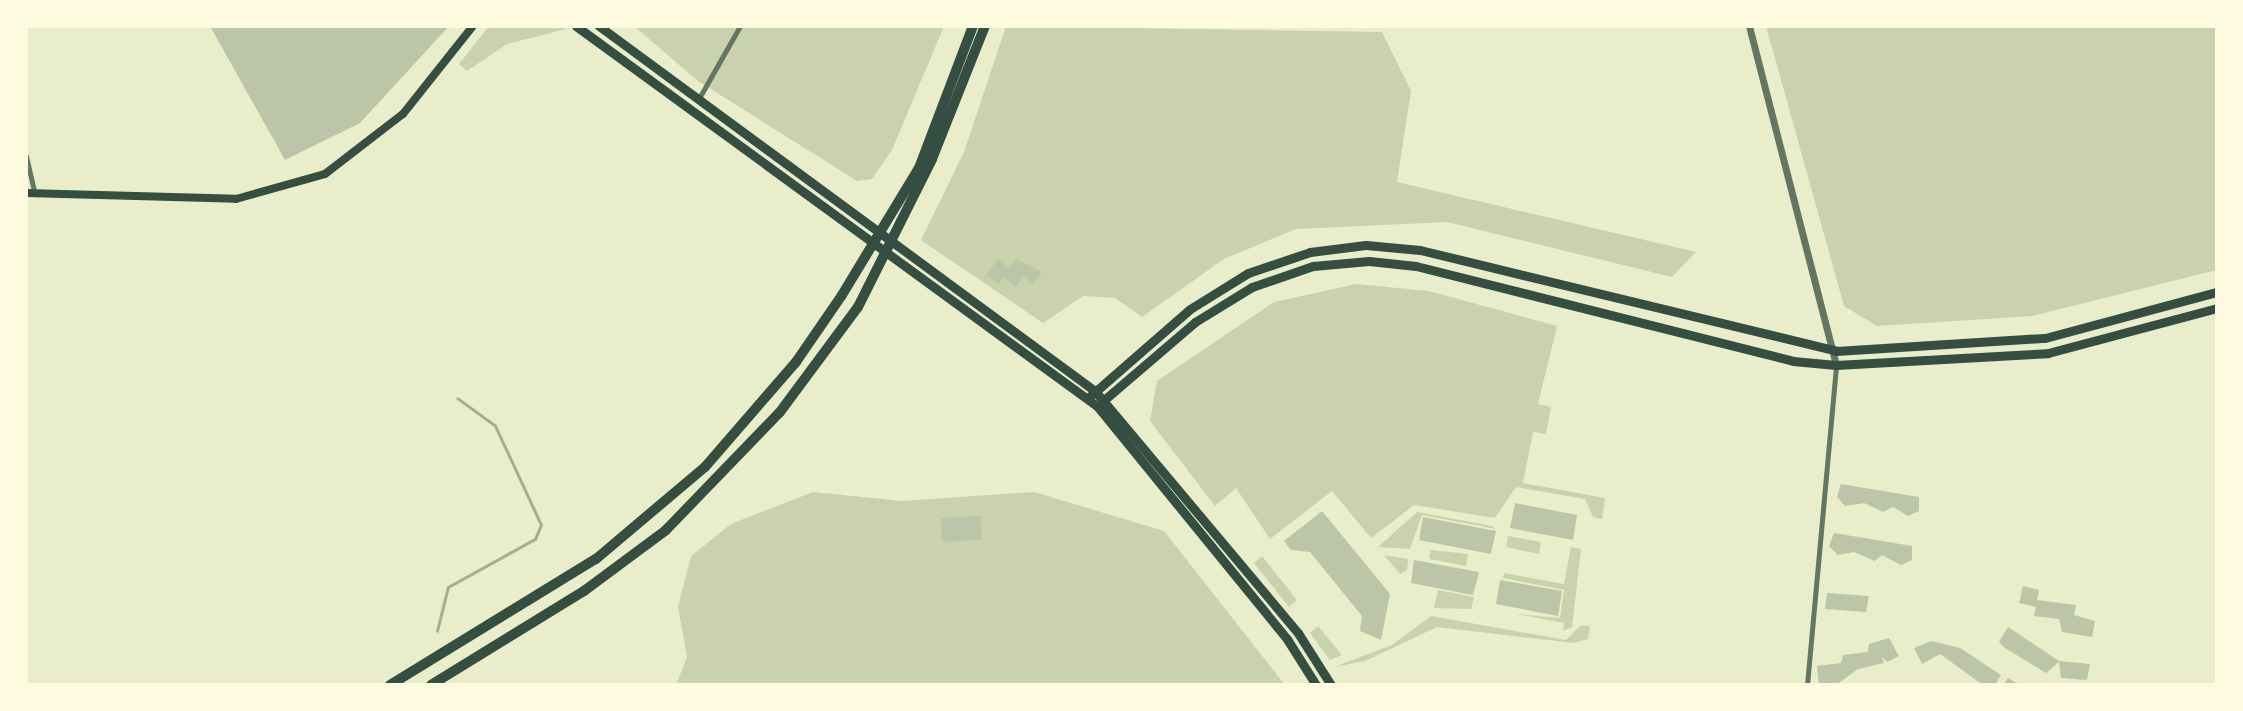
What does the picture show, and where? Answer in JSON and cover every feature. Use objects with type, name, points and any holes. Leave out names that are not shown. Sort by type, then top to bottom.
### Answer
[{"type":"highway","points":[[390,685],[596,559],[705,467],[796,362],[842,295],[919,168],[973,26]]},
{"type":"highway","points":[[431,685],[584,592],[666,530],[780,412],[858,307],[900,220],[985,26]]},
{"type":"main road","points":[[31,193],[236,199],[316,177],[403,114],[473,26]]},
{"type":"main road","points":[[576,26],[1092,395]]},
{"type":"main road","points":[[599,26],[696,102],[989,308],[1092,395],[1298,633],[1331,685]]},
{"type":"main road","points":[[1092,395],[1190,309],[1248,273],[1310,252],[1366,245],[1420,250],[1836,351],[2045,338],[2217,292]]},
{"type":"main road","points":[[1100,403],[1195,322],[1252,287],[1313,266],[1369,261],[1416,266],[1793,360],[1836,365],[2048,353],[2217,308]]},
{"type":"main road","points":[[1100,403],[1287,639],[1316,685]]},
{"type":"street","points":[[696,102],[740,26]]},
{"type":"street","points":[[1749,26],[1836,351],[1807,685]]},
{"type":"street","points":[[26,156],[31,193]]},
{"type":"green space","points":[[489,26],[563,26],[566,29],[507,44],[467,71],[459,64]]},
{"type":"green space","points":[[944,26],[892,150],[872,179],[857,181],[698,81],[635,27]]},
{"type":"green space","points":[[1006,26],[1382,32],[1411,91],[1397,182],[1696,252],[1672,277],[1447,222],[1296,229],[1224,259],[1142,317],[1115,298],[1083,296],[1043,323],[921,240],[964,152]]},
{"type":"green space","points":[[1766,26],[2217,26],[2217,270],[2032,316],[1877,326],[1844,306]]},
{"type":"green space","points":[[1356,284],[1429,291],[1557,326],[1538,404],[1551,407],[1546,434],[1533,432],[1523,483],[1605,498],[1602,519],[1593,517],[1585,499],[1516,487],[1495,518],[1414,505],[1371,538],[1332,491],[1270,539],[1236,488],[1215,506],[1150,421],[1157,381],[1274,302]]},
{"type":"green space","points":[[813,492],[902,501],[1034,492],[1164,531],[1285,685],[676,685],[687,657],[678,607],[691,556],[731,524]]},
{"type":"green space","points":[[1417,512],[1496,529],[1422,515],[1410,549],[1378,547]]},
{"type":"green space","points":[[1508,536],[1541,542],[1539,554],[1506,547]]},
{"type":"green space","points":[[1571,547],[1581,549],[1572,627],[1563,631],[1564,623],[1517,614],[1560,618],[1564,590],[1503,578],[1504,573],[1564,584]]},
{"type":"green space","points":[[1431,550],[1468,554],[1466,566],[1429,559]]},
{"type":"green space","points":[[1384,555],[1408,559],[1407,570],[1400,574]]},
{"type":"green space","points":[[1262,556],[1297,600],[1289,607],[1254,563]]},
{"type":"green space","points":[[1438,590],[1474,597],[1471,609],[1434,608]]},
{"type":"green space","points":[[1431,616],[1566,640],[1581,625],[1590,626],[1588,639],[1574,643],[1437,627],[1365,661],[1334,667],[1392,645]]},
{"type":"green space","points":[[1318,626],[1342,655],[1330,660],[1310,633]]},
{"type":"building","points":[[210,26],[449,26],[360,123],[285,160]]},
{"type":"building","points":[[998,259],[1009,268],[1016,259],[1042,272],[1033,284],[1024,276],[1016,287],[1004,277],[999,284],[986,275]]},
{"type":"building","points":[[1841,484],[1919,497],[1919,511],[1908,516],[1893,507],[1883,512],[1864,503],[1845,506],[1837,497]]},
{"type":"building","points":[[1515,503],[1577,515],[1573,540],[1510,528]]},
{"type":"building","points":[[1322,511],[1390,594],[1381,640],[1360,631],[1362,616],[1310,552],[1291,550],[1284,541]]},
{"type":"building","points":[[981,516],[982,540],[942,542],[941,518]]},
{"type":"building","points":[[1423,517],[1496,531],[1491,554],[1419,540]]},
{"type":"building","points":[[1834,533],[1912,546],[1912,560],[1901,565],[1882,555],[1875,561],[1854,552],[1838,555],[1829,546]]},
{"type":"building","points":[[1414,560],[1479,572],[1473,595],[1411,583]]},
{"type":"building","points":[[1500,580],[1562,591],[1558,616],[1496,604]]},
{"type":"building","points":[[2023,586],[2039,590],[2037,600],[2076,605],[2074,615],[2095,621],[2092,637],[2062,632],[2059,619],[2034,616],[2036,607],[2019,603]]},
{"type":"building","points":[[1827,593],[1869,596],[1866,612],[1825,609]]},
{"type":"building","points":[[2008,627],[2059,661],[2090,664],[2087,680],[2061,678],[2059,662],[2046,673],[2005,648],[1999,642]]},
{"type":"building","points":[[1889,638],[1899,656],[1887,662],[1882,657],[1884,663],[1858,669],[1836,685],[1819,685],[1817,666],[1841,663],[1843,655],[1868,652],[1869,644]]},
{"type":"building","points":[[1931,641],[1960,648],[2001,675],[1995,685],[1983,685],[1940,654],[1922,664],[1914,648]]},
{"type":"building","points":[[2008,678],[2020,685],[2003,685]]},
{"type":"waterway","points":[[437,631],[448,587],[535,539],[541,525],[495,426],[458,399]]}]
